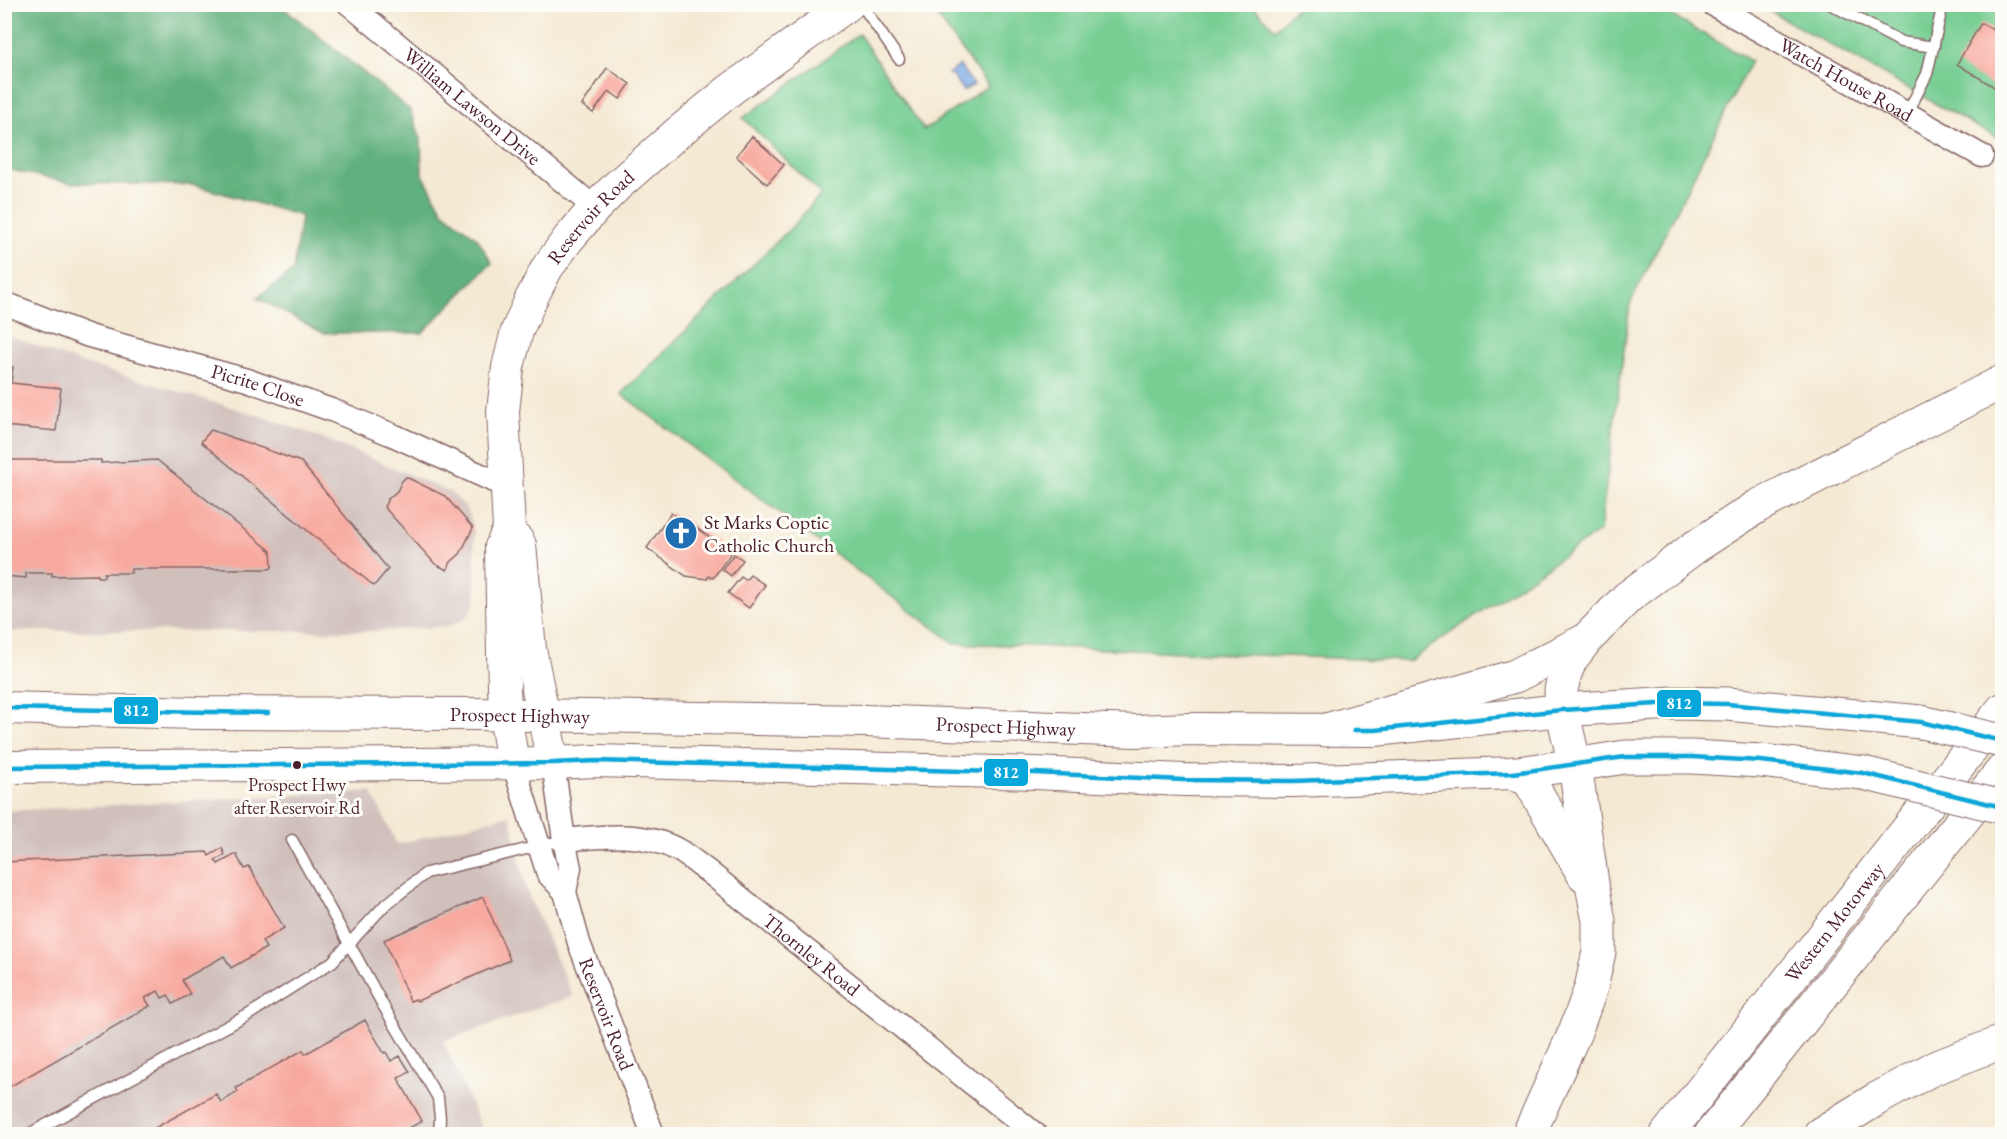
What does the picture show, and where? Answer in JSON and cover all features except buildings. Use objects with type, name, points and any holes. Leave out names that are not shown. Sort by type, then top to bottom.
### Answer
[{"type":"main road","name":"Reservoir Road","points":[[553,763],[530,649],[520,546],[509,529],[505,486],[503,411],[508,367],[517,331],[547,268],[595,208],[675,135],[730,90],[849,4]]},
{"type":"main road","points":[[1529,1134],[1575,1032],[1591,988],[1599,952],[1599,921],[1575,765],[1562,710],[1561,690],[1571,659],[1585,641],[1628,597],[1695,547],[1758,506],[2002,382]]},
{"type":"main road","name":"Reservoir Road","points":[[509,529],[501,547],[505,715],[513,764]]},
{"type":"main road","points":[[1326,730],[1515,676],[1585,641]]},
{"type":"main road","name":"Prospect Highway","points":[[4,708],[866,721],[1135,731],[1375,730],[1562,710],[1673,703],[1727,704],[1921,722],[2002,741]]},
{"type":"main road","name":"Western Motorway","points":[[1667,1134],[2002,710]]},
{"type":"main road","points":[[4,767],[513,764],[608,761],[1182,780],[1293,781],[1514,773],[1625,757],[1692,757],[1761,761],[1863,773],[2002,807]]},
{"type":"main road","name":"Western Motorway","points":[[1711,1134],[2002,771]]},
{"type":"main road","points":[[1514,773],[1529,780],[1593,890]]},
{"type":"main road","points":[[1820,1134],[1932,1069],[2002,1042]]},
{"type":"street","name":"William Lawson Drive","points":[[349,4],[595,208]]},
{"type":"street","name":"Watch House Road","points":[[1712,4],[1982,156]]},
{"type":"street","name":"Picrite Close","points":[[4,303],[89,336],[248,380],[334,411],[505,486]]},
{"type":"street","name":"Reservoir Road","points":[[553,763],[570,868],[565,892],[579,943],[653,1134]]},
{"type":"street","name":"Reservoir Road","points":[[513,764],[548,874],[565,892]]},
{"type":"street","name":"Thornley Road","points":[[564,840],[615,836],[637,837],[659,842],[679,851],[710,873],[1035,1134]]},
{"type":"lane","points":[[861,4],[899,59]]},
{"type":"lane","points":[[1830,4],[1901,42],[1934,47]]},
{"type":"lane","points":[[1907,114],[1927,74],[1943,4]]},
{"type":"lane","points":[[1993,4],[2002,10]]},
{"type":"lane","points":[[292,840],[348,944],[438,1098],[439,1134]]},
{"type":"lane","points":[[29,1134],[248,1015],[332,962],[384,906],[426,873],[564,840]]},
{"type":"shaded area","points":[[5,334],[78,362],[264,417],[328,440],[450,492],[464,505],[474,531],[476,600],[471,611],[463,620],[449,626],[376,631],[5,631]]},
{"type":"shaded area","points":[[371,791],[397,844],[510,815],[527,892],[573,996],[443,1041],[483,1131],[480,1134],[5,1134],[5,811]]},
{"type":"green space","points":[[5,4],[280,5],[410,110],[421,139],[422,173],[443,211],[477,238],[492,263],[422,333],[323,333],[257,298],[293,271],[301,216],[194,185],[71,183],[5,169]]},
{"type":"green space","points":[[929,5],[1252,5],[1275,29],[1299,5],[1653,5],[1751,61],[1630,304],[1600,531],[1409,661],[954,643],[621,394],[794,225],[821,194],[743,118],[859,34],[924,130],[988,86]]},
{"type":"green space","points":[[1759,5],[2002,5],[2002,141]]},
{"type":"water","points":[[959,65],[974,85],[963,91],[953,76],[948,74]]},
{"type":"transit line","name":"812","points":[[1354,730],[1375,730],[1562,710],[1673,703],[1727,704],[1921,722],[2002,741]]},
{"type":"transit line","name":"812","points":[[4,708],[268,713]]},
{"type":"transit line","name":"812","points":[[4,767],[596,761],[1035,773],[1183,780],[1293,781],[1513,773],[1625,757],[1692,757],[1761,761],[1863,773],[2002,807]]},
{"type":"place","name":"St Marks Coptic Catholic Church","points":[[681,533]]},
{"type":"place","name":"Prospect Hwy after Reservoir Rd","points":[[297,765]]}]
